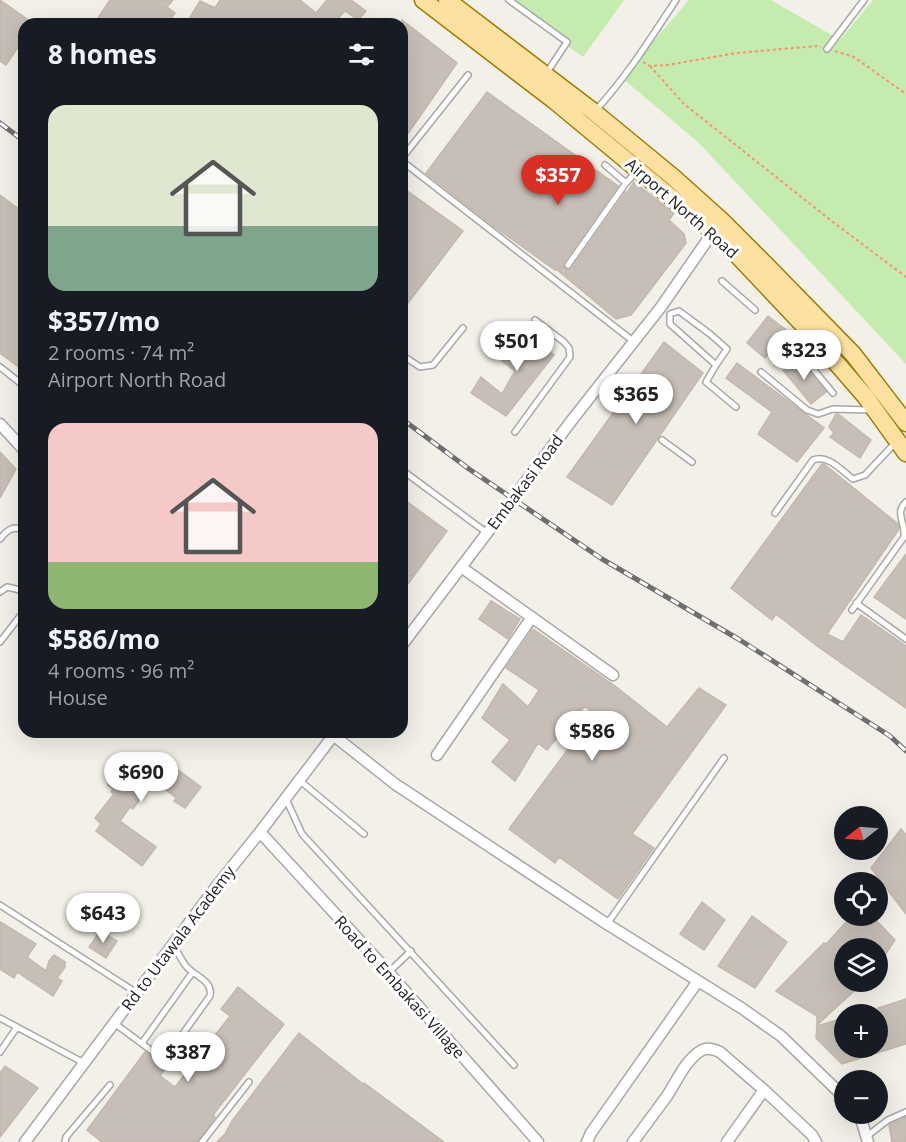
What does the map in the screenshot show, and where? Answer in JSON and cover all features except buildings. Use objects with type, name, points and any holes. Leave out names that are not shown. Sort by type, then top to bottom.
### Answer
[{"type":"main road","name":"Airport North Road","points":[[423,0],[556,102],[713,232],[806,327],[865,396],[902,447]]},
{"type":"main road","name":"Airport North Road","points":[[447,0],[594,112],[673,177],[764,262],[853,354],[906,423]]},
{"type":"street","name":"Embakasi Road","points":[[408,637],[572,420],[661,307],[713,232]]},
{"type":"street","points":[[0,424],[18,444]]},
{"type":"street","points":[[461,567],[613,675]]},
{"type":"street","points":[[437,755],[532,617]]},
{"type":"street","name":"Rd to Utawala Academy","points":[[25,1142],[331,738]]},
{"type":"street","points":[[339,738],[395,784],[607,924],[743,1009],[781,1036],[834,1087]]},
{"type":"street","name":"Road to Embakasi Village","points":[[260,832],[538,1142]]},
{"type":"street","points":[[586,1142],[698,981]]},
{"type":"street","points":[[633,1142],[682,1071],[702,1050],[708,1048],[720,1052],[764,1090],[812,1135],[816,1142]]},
{"type":"street","points":[[727,1142],[764,1090]]},
{"type":"street","points":[[862,1124],[864,1140]]},
{"type":"lane","points":[[509,0],[567,42],[546,75]]},
{"type":"lane","points":[[594,112],[638,58],[676,0]]},
{"type":"lane","points":[[827,49],[864,0]]},
{"type":"lane","points":[[408,151],[468,75]]},
{"type":"lane","points":[[408,164],[633,341]]},
{"type":"lane","points":[[605,165],[626,183]]},
{"type":"lane","points":[[568,265],[626,183],[638,170]]},
{"type":"lane","points":[[722,281],[755,310]]},
{"type":"lane","points":[[661,307],[670,314]]},
{"type":"lane","points":[[670,314],[679,311],[727,349],[706,382],[736,407]]},
{"type":"lane","points":[[670,314],[670,324],[716,365]]},
{"type":"lane","points":[[515,432],[570,357],[570,348],[535,320]]},
{"type":"lane","points":[[408,359],[420,367],[433,365],[463,328]]},
{"type":"lane","points":[[799,352],[832,393]]},
{"type":"lane","points":[[0,367],[18,381]]},
{"type":"lane","points":[[761,372],[807,410],[818,414],[833,409],[876,411]]},
{"type":"lane","points":[[662,440],[692,462]]},
{"type":"lane","points":[[775,513],[813,460],[827,459],[853,479],[860,478],[902,447]]},
{"type":"lane","points":[[408,474],[487,533]]},
{"type":"lane","points":[[852,610],[903,537],[906,530],[900,512],[906,502]]},
{"type":"lane","points":[[0,539],[12,528],[18,528]]},
{"type":"lane","points":[[0,592],[7,587],[18,590]]},
{"type":"lane","points":[[856,603],[906,639]]},
{"type":"lane","points":[[0,642],[18,619]]},
{"type":"lane","points":[[607,924],[724,758]]},
{"type":"lane","points":[[299,780],[364,834]]},
{"type":"lane","points":[[285,798],[302,834],[514,1065]]},
{"type":"lane","points":[[0,905],[137,993]]},
{"type":"lane","points":[[114,1023],[156,1054],[169,1053],[210,996],[210,987],[207,982],[192,973],[173,944]]},
{"type":"lane","points":[[388,973],[411,951]]},
{"type":"lane","points":[[142,1043],[192,973]]},
{"type":"lane","points":[[0,1018],[84,1063]]},
{"type":"lane","points":[[0,1052],[17,1028]]},
{"type":"lane","points":[[202,1142],[249,1082]]},
{"type":"lane","points":[[65,1142],[66,1137],[110,1085]]},
{"type":"lane","points":[[864,1140],[888,1120],[906,1112]]},
{"type":"path","points":[[651,66],[737,53],[817,46],[854,57],[906,94]]},
{"type":"path","points":[[638,58],[651,66],[684,104],[906,277]]},
{"type":"green space","points":[[504,0],[624,0],[583,57]]},
{"type":"green space","points":[[689,0],[771,0],[840,40],[873,0],[906,0],[906,364],[698,142],[622,78]]},
{"type":"railway","points":[[0,123],[18,136]]},
{"type":"railway","points":[[408,423],[469,469],[602,559],[740,640],[890,736],[906,751]]}]
